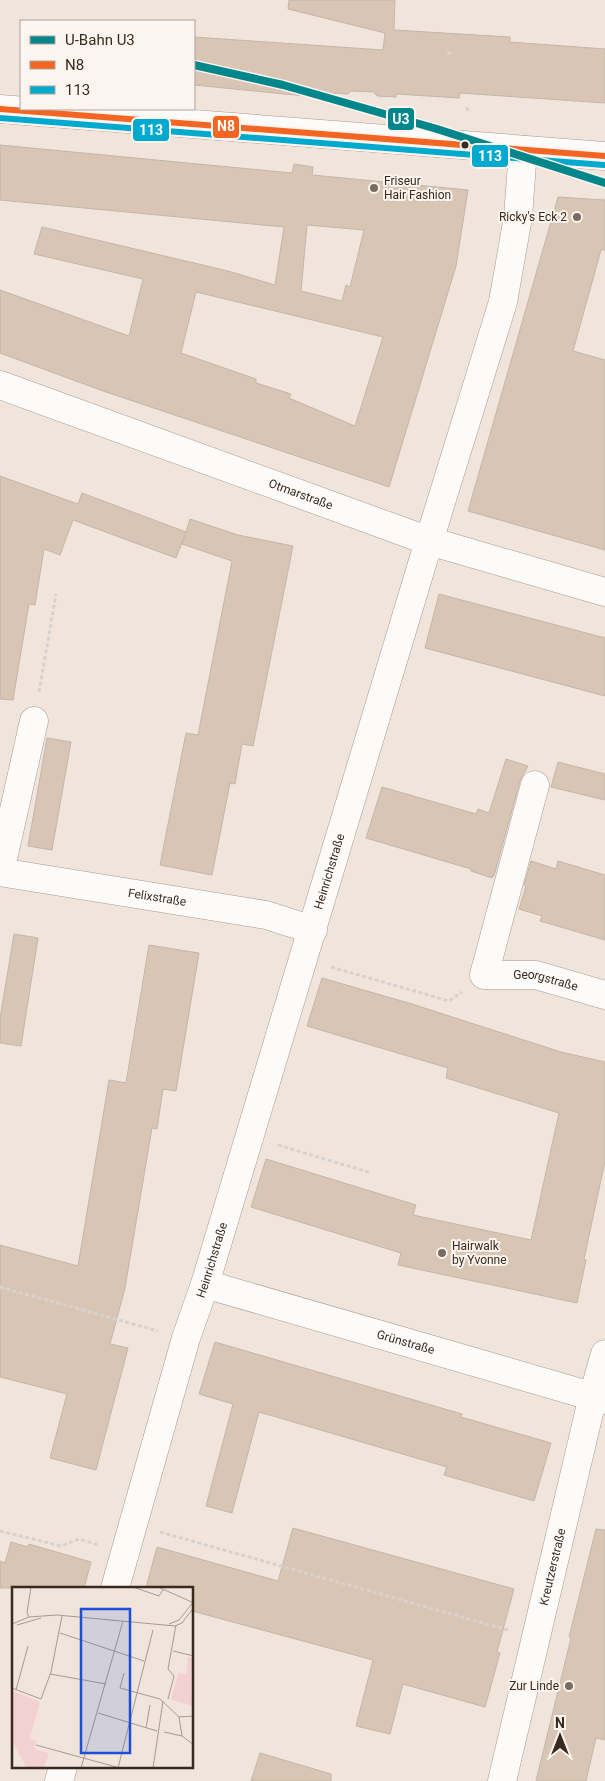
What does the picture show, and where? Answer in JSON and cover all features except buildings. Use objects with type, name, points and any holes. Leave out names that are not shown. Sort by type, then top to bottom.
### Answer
[{"type":"street","points":[[0,109],[605,156]]},
{"type":"street","name":"Heinrichstraße","points":[[114,1587],[186,1338],[205,1284],[250,1137],[429,541],[503,302],[518,217],[524,150]]},
{"type":"street","name":"Otmarstraße","points":[[0,386],[429,541],[605,592]]},
{"type":"street","points":[[0,872],[34,721]]},
{"type":"street","points":[[484,975],[535,784]]},
{"type":"street","name":"Felixstraße","points":[[0,872],[266,915],[313,930]]},
{"type":"street","name":"Georgstraße","points":[[484,975],[536,975],[605,995]]},
{"type":"street","name":"Grünstraße","points":[[205,1284],[599,1398]]},
{"type":"street","name":"Kreutzerstraße","points":[[502,1781],[535,1638],[599,1398],[605,1354]]},
{"type":"street","points":[[60,1781],[63,1768]]},
{"type":"path","points":[[447,53],[453,54]]},
{"type":"path","points":[[467,107],[468,114]]},
{"type":"path","points":[[34,721],[56,594]]},
{"type":"path","points":[[304,959],[449,1001],[484,975]]},
{"type":"path","points":[[250,1137],[371,1173]]},
{"type":"path","points":[[0,1287],[186,1338]]},
{"type":"path","points":[[133,1524],[535,1638]]},
{"type":"path","points":[[0,1531],[61,1546],[79,1539],[125,1553]]},
{"type":"metro line","name":"U3","points":[[195,65],[283,85],[437,129],[605,183]]},
{"type":"transit line","name":"N8","points":[[0,109],[605,156]]},
{"type":"transit line","name":"113","points":[[0,118],[604,165]]},
{"type":"place","name":"Friseur Hair Fashion","points":[[374,188]]},
{"type":"place","name":"Ricky's Eck 2","points":[[577,217]]},
{"type":"place","name":"Hairwalk by Yvonne","points":[[442,1253]]},
{"type":"place","name":"Zur Linde","points":[[569,1686]]}]
